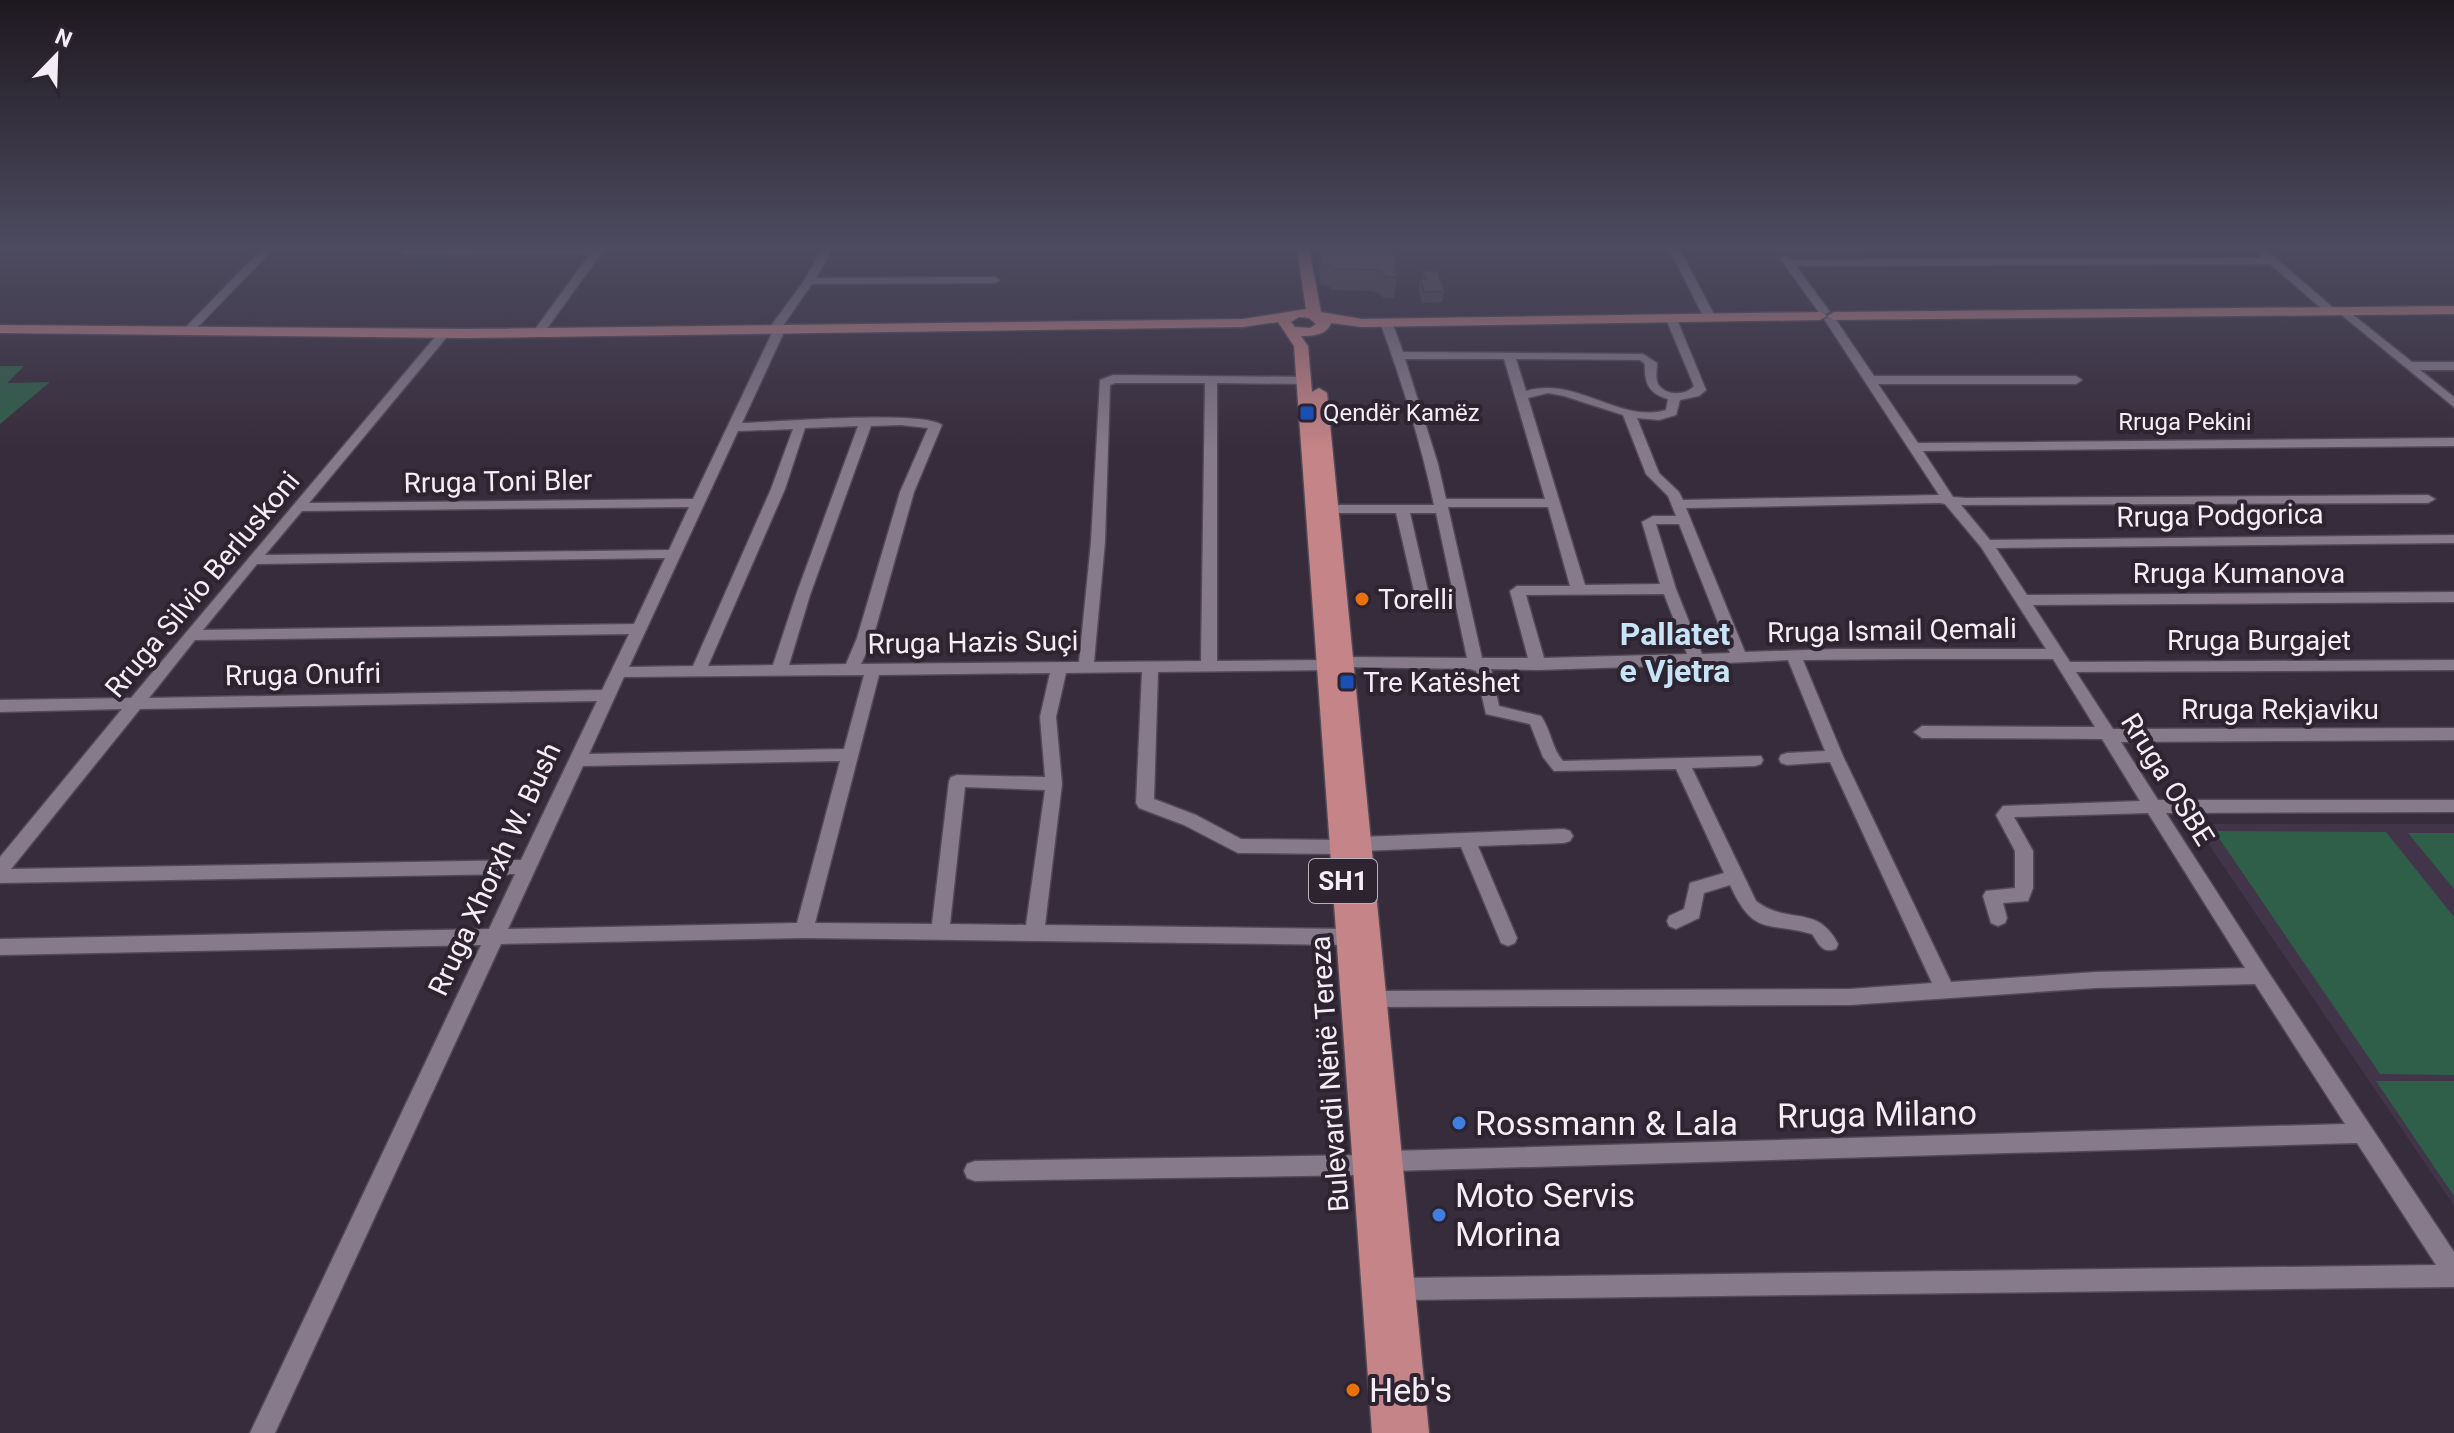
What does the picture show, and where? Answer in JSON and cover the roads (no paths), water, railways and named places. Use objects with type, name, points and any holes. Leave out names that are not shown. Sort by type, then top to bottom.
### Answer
[{"type":"main road","name":"Bulevardi Nënë Tereza","points":[[1302,315],[1313,339],[1330,509],[1337,664],[1351,846],[1375,999],[1414,1433]]},
{"type":"main road","name":"Bulevardi Nënë Tereza","points":[[1305,315],[1301,346],[1304,380],[1337,664]]},
{"type":"main road","points":[[0,329],[186,333],[539,332],[1971,315]]},
{"type":"main road","name":"Bulevardi Nënë Tereza","points":[[1351,846],[1348,937],[1387,1433]]},
{"type":"street","points":[[186,333],[204,315]]},
{"type":"street","points":[[539,332],[551,315]]},
{"type":"street","name":"Rruga Xhorxh W. Bush","points":[[262,1433],[776,330],[786,315]]},
{"type":"street","points":[[2341,315],[2454,403]]},
{"type":"street","name":"Rruga OSBE","points":[[1827,316],[1917,447],[1949,500],[1986,544],[2023,600],[2260,976],[2454,1274]]},
{"type":"street","points":[[1398,356],[1643,357],[1651,363],[1651,379],[1655,388],[1681,396],[1697,393],[1700,386],[1672,319]]},
{"type":"street","points":[[1386,322],[1420,419],[1492,710],[1535,720],[1540,724],[1550,757],[1560,767],[1755,760]]},
{"type":"street","name":"Rruga Silvio Berluskoni","points":[[0,870],[191,635],[445,332]]},
{"type":"street","points":[[1509,355],[1579,590]]},
{"type":"street","points":[[2409,366],[2454,366]]},
{"type":"street","points":[[1086,667],[1098,542],[1104,383],[1113,379],[1304,380]]},
{"type":"street","points":[[1209,666],[1211,379]]},
{"type":"street","points":[[1871,380],[2076,380]]},
{"type":"street","points":[[2431,384],[2454,384]]},
{"type":"street","points":[[1522,396],[1551,390],[1651,416],[1669,415],[1681,396]]},
{"type":"street","points":[[1628,412],[1653,474],[1674,495],[1740,659]]},
{"type":"street","points":[[733,427],[866,422],[926,422],[936,425],[907,492],[865,638],[851,670]]},
{"type":"street","points":[[779,671],[803,595],[866,422]]},
{"type":"street","points":[[698,671],[778,489],[801,423]]},
{"type":"street","name":"Rruga Pekini","points":[[1917,447],[2454,442]]},
{"type":"street","points":[[1677,504],[2428,499]]},
{"type":"street","name":"Rruga Toni Bler","points":[[299,507],[698,503]]},
{"type":"street","points":[[1330,509],[1552,503]]},
{"type":"street","points":[[1402,508],[1421,591]]},
{"type":"street","points":[[1683,520],[1649,522],[1669,589],[1698,662]]},
{"type":"street","name":"Rruga Podgorica","points":[[1986,544],[2454,539]]},
{"type":"street","points":[[255,560],[674,554]]},
{"type":"street","points":[[1538,665],[1517,591],[1669,589]]},
{"type":"street","name":"Rruga Kumanova","points":[[2023,600],[2454,597]]},
{"type":"street","points":[[191,635],[638,629]]},
{"type":"street","points":[[1794,656],[1835,756],[1945,990]]},
{"type":"street","name":"Rruga Ismail Qemali","points":[[1337,664],[1538,665],[1698,662],[1794,656],[2059,661]]},
{"type":"street","name":"Rruga Burgajet","points":[[2059,661],[2454,665]]},
{"type":"street","name":"Rruga Hazis Suçi","points":[[618,672],[1337,664]]},
{"type":"street","points":[[1150,667],[1145,803],[1190,820],[1238,846],[1351,846],[1564,836]]},
{"type":"street","points":[[1035,931],[1054,784],[1048,717],[1050,697],[1059,668]]},
{"type":"street","points":[[804,930],[873,669]]},
{"type":"street","name":"Rruga Onufri","points":[[0,706],[607,695]]},
{"type":"street","name":"Rruga Rekjaviku","points":[[1922,732],[2454,734]]},
{"type":"street","points":[[576,760],[852,755]]},
{"type":"street","points":[[1787,759],[1835,756]]},
{"type":"street","points":[[1681,762],[1749,906],[1758,915],[1779,924],[1797,923],[1819,929],[1829,944]]},
{"type":"street","points":[[940,931],[957,781],[1054,784]]},
{"type":"street","points":[[1998,918],[1992,896],[2022,896],[2026,886],[2023,872],[2025,852],[2006,822],[2006,812],[2153,807],[2454,806]]},
{"type":"street","points":[[1467,840],[1508,938]]},
{"type":"street","points":[[0,876],[526,867]]},
{"type":"street","points":[[1676,921],[1693,913],[1696,888],[1734,877]]},
{"type":"street","points":[[0,947],[804,930],[1348,937]]},
{"type":"street","points":[[1375,999],[1850,997],[2095,980],[2260,976]]},
{"type":"street","name":"Rruga Milano","points":[[1391,1161],[2365,1133]]},
{"type":"street","points":[[975,1171],[1366,1165]]},
{"type":"street","points":[[1401,1289],[2454,1274]]},
{"type":"place","name":"Qendër Kamëz","points":[[1307,413]]},
{"type":"place","name":"Torelli","points":[[1362,599]]},
{"type":"place","name":"Tre Katëshet","points":[[1347,682]]},
{"type":"place","name":"Rossmann & Lala","points":[[1459,1123]]},
{"type":"place","name":"Moto Servis Morina","points":[[1439,1215]]},
{"type":"place","name":"Heb's","points":[[1353,1390]]},
{"type":"district","name":"Pallatet e Vjetra","points":[[1675,652]]}]
